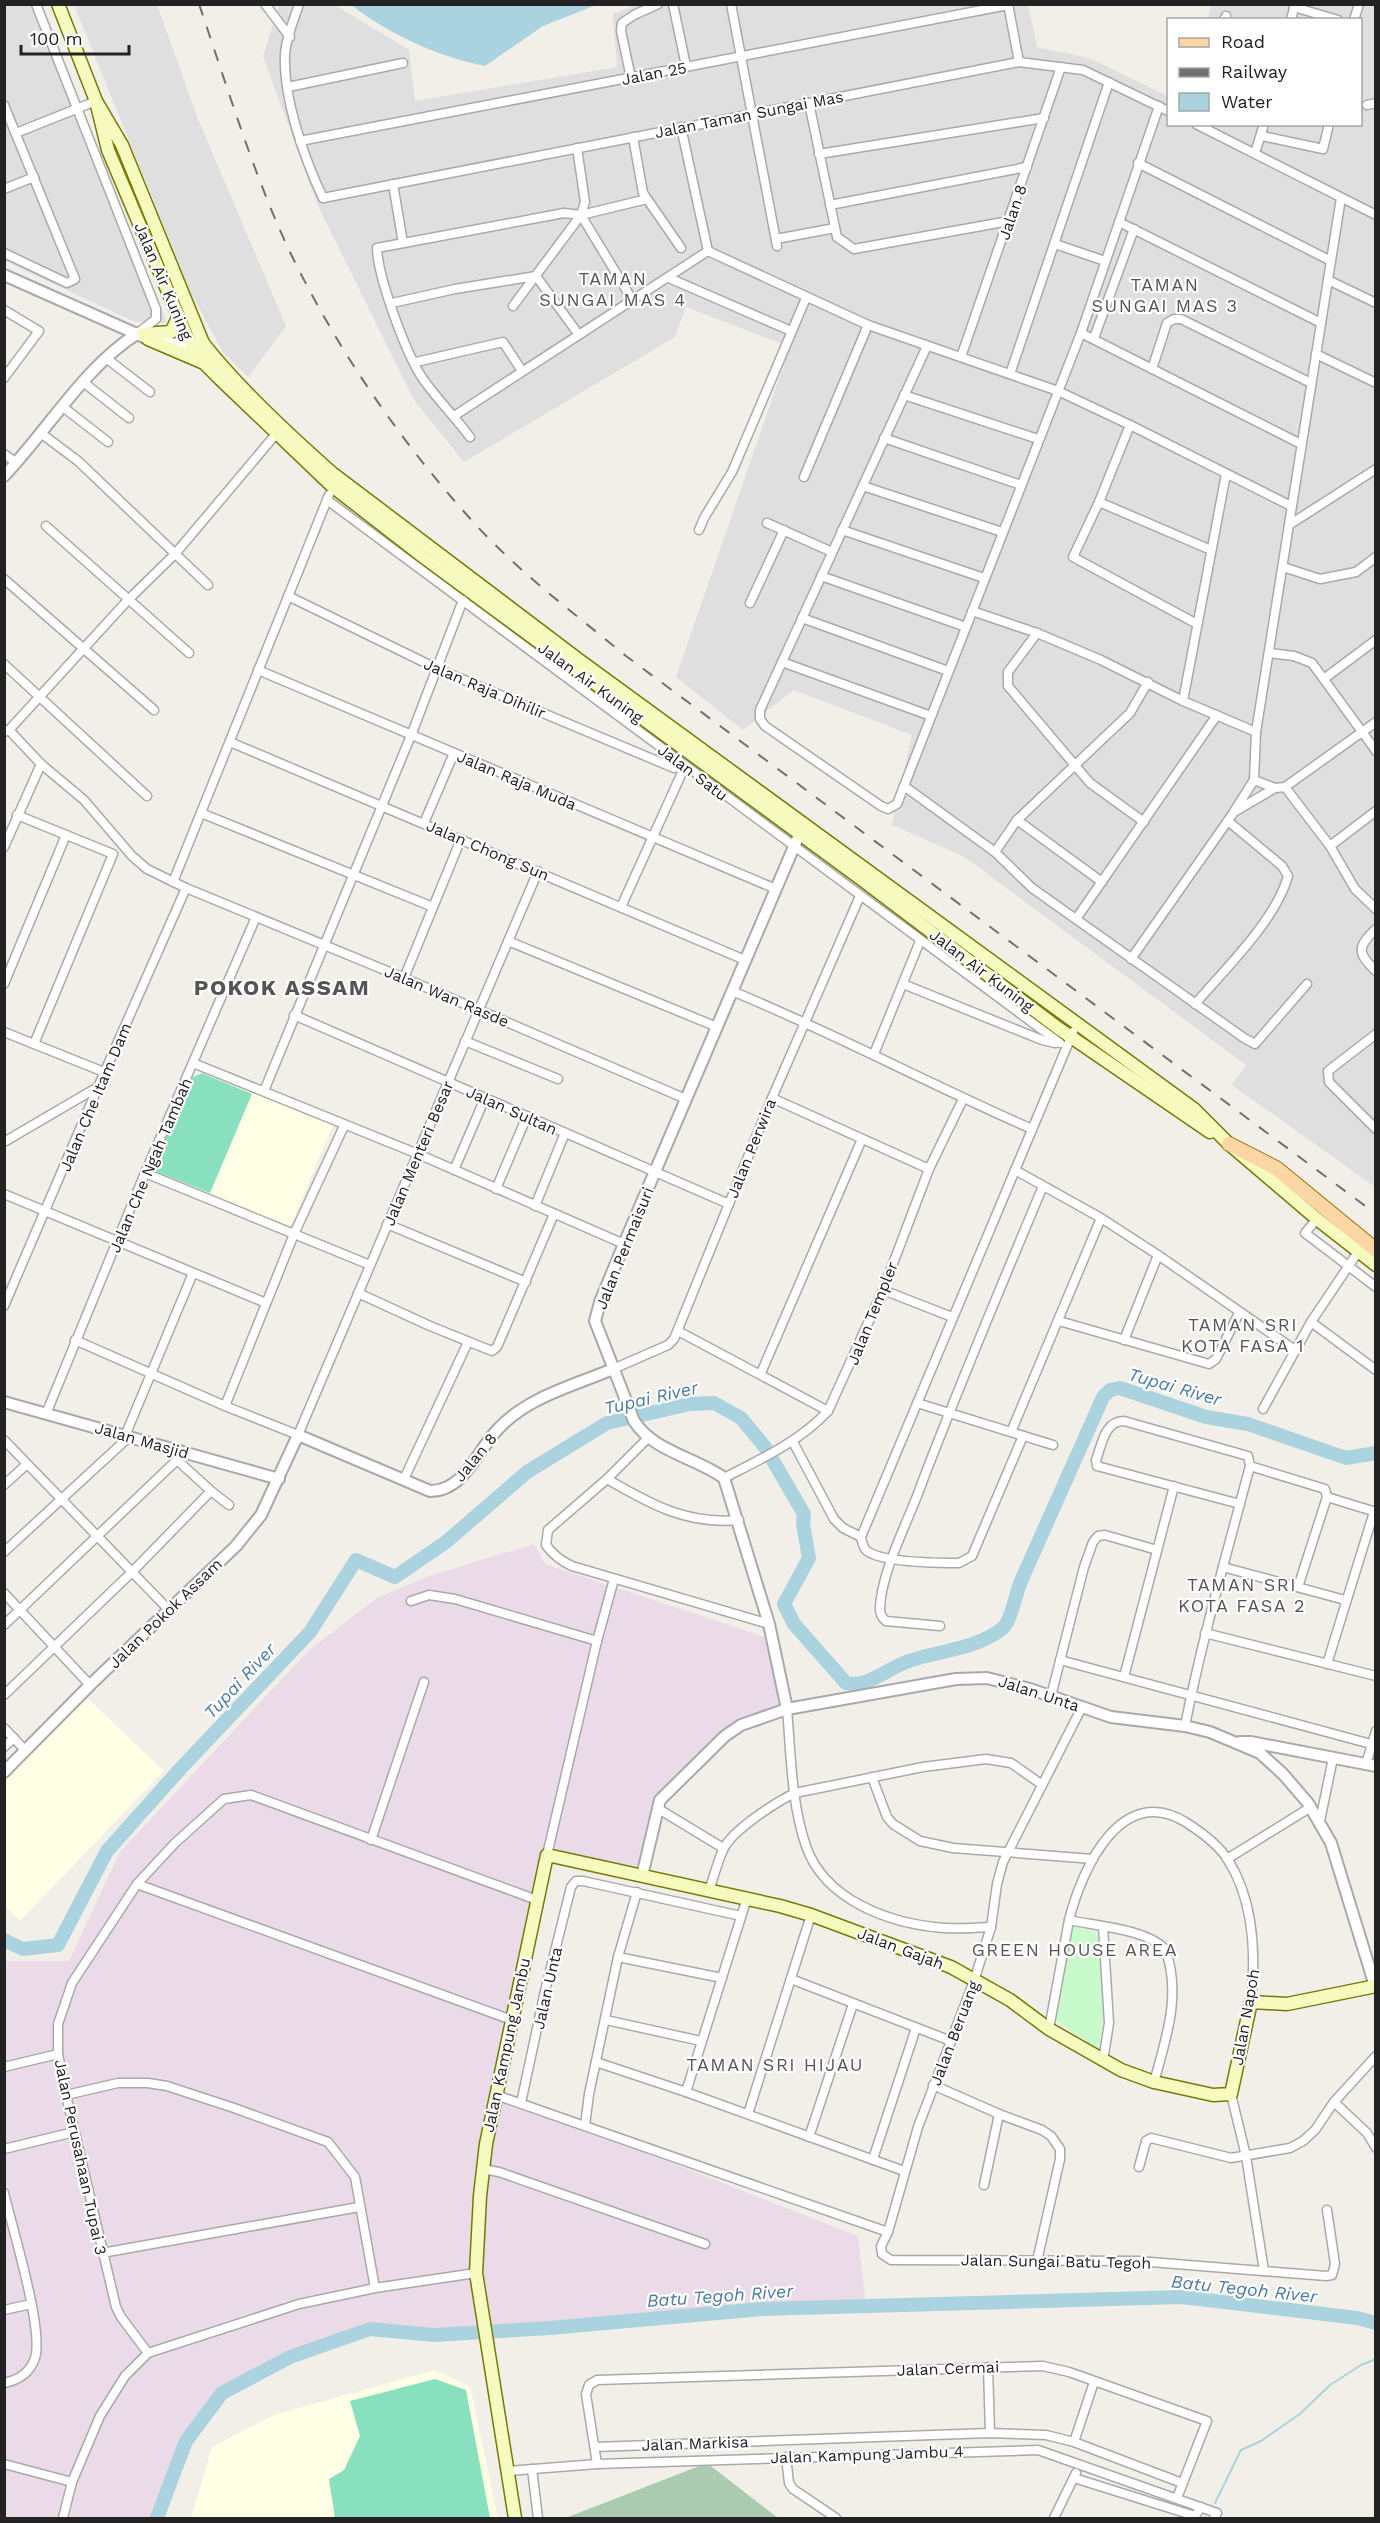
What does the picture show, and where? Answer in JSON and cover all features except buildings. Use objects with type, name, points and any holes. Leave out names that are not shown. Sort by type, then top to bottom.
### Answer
[{"type":"main road","name":"Jalan Air Kuning","points":[[58,4],[96,101],[108,150],[179,316],[196,341],[224,369],[332,473],[802,828],[1066,1042],[1229,1143]]},
{"type":"main road","name":"Jalan Air Kuning","points":[[96,101],[122,145],[204,363],[332,486],[575,671],[802,828],[1194,1109],[1229,1143],[1317,1219],[1368,1249],[1376,1265]]},
{"type":"main road","points":[[143,336],[171,332],[179,316]]},
{"type":"main road","points":[[143,336],[204,363]]},
{"type":"main road","points":[[1229,1143],[1276,1168],[1368,1249]]},
{"type":"main road","name":"Jalan Gajah","points":[[548,1855],[747,1898],[811,1915],[951,1966],[974,1982],[1010,2000],[1049,2029],[1103,2061],[1154,2082],[1213,2095],[1231,2094]]},
{"type":"main road","name":"Jalan Kampung Jambu","points":[[515,2518],[489,2367],[476,2273],[482,2169],[548,1855]]},
{"type":"main road","points":[[1251,2002],[1287,2004],[1375,1986]]},
{"type":"main road","name":"Jalan Napoh","points":[[1231,2094],[1251,2002]]},
{"type":"street","points":[[4,476],[106,357],[143,336],[156,319],[156,309],[36,4]]},
{"type":"street","points":[[266,4],[290,37]]},
{"type":"street","points":[[298,4],[285,56],[292,114],[300,141]]},
{"type":"street","points":[[631,78],[621,31],[622,24],[633,15],[658,4]]},
{"type":"street","points":[[673,4],[686,66]]},
{"type":"street","points":[[731,4],[739,56],[776,242],[835,228]]},
{"type":"street","points":[[1008,5],[1019,62]]},
{"type":"street","name":"Jalan 25","points":[[300,141],[1008,5]]},
{"type":"street","points":[[1295,6],[1332,18]]},
{"type":"street","name":"Jalan Taman Sungai Mas","points":[[300,141],[322,198],[1019,62],[1083,70],[1167,110]]},
{"type":"street","points":[[288,87],[403,63]]},
{"type":"street","name":"Jalan 8","points":[[961,357],[1061,67]]},
{"type":"street","points":[[1010,374],[1109,82]]},
{"type":"street","points":[[16,133],[96,101]]},
{"type":"street","points":[[808,103],[837,237],[854,249],[1009,221]]},
{"type":"street","points":[[4,105],[7,118],[16,133],[75,279],[67,283],[4,253]]},
{"type":"street","points":[[927,346],[760,710],[760,719],[765,726],[881,806],[893,808],[904,786],[1081,333],[1159,106]]},
{"type":"street","points":[[819,154],[1044,118]]},
{"type":"street","points":[[1200,126],[1376,215]]},
{"type":"street","points":[[1255,153],[1264,126]]},
{"type":"street","points":[[1262,136],[1323,149],[1329,126]]},
{"type":"street","points":[[681,127],[708,251]]},
{"type":"street","points":[[633,137],[643,193],[681,248]]},
{"type":"street","points":[[513,306],[580,214],[585,202],[577,148]]},
{"type":"street","points":[[1138,163],[1331,261]]},
{"type":"street","points":[[830,205],[1027,167]]},
{"type":"street","points":[[4,189],[34,177]]},
{"type":"street","points":[[393,184],[403,243]]},
{"type":"street","points":[[1131,959],[1254,780],[1256,732],[1341,198]]},
{"type":"street","points":[[470,437],[422,378],[401,333],[377,264],[377,248],[553,215],[580,214],[648,199]]},
{"type":"street","points":[[580,214],[633,301]]},
{"type":"street","points":[[1119,222],[1321,323]]},
{"type":"street","points":[[1094,338],[1134,229]]},
{"type":"street","points":[[1055,244],[1105,261]]},
{"type":"street","points":[[454,416],[708,251]]},
{"type":"street","points":[[708,251],[868,325],[1058,391],[1130,424],[1291,506]]},
{"type":"street","points":[[4,275],[143,336],[196,341]]},
{"type":"street","points":[[392,303],[536,276]]},
{"type":"street","points":[[536,276],[579,335]]},
{"type":"street","points":[[669,278],[791,331]]},
{"type":"street","points":[[1328,280],[1376,303]]},
{"type":"street","points":[[699,530],[732,472],[806,298]]},
{"type":"street","points":[[4,310],[39,331],[4,378]]},
{"type":"street","points":[[1152,369],[1167,323],[1174,319],[1182,320],[1311,383]]},
{"type":"street","points":[[804,477],[868,325]]},
{"type":"street","points":[[1081,333],[1301,444]]},
{"type":"street","points":[[416,362],[503,342],[522,371]]},
{"type":"street","points":[[1316,354],[1376,383]]},
{"type":"street","points":[[106,357],[150,392]]},
{"type":"street","points":[[83,382],[129,418]]},
{"type":"street","points":[[904,395],[1038,439]]},
{"type":"street","points":[[63,407],[108,442]]},
{"type":"street","points":[[1130,424],[1099,502],[1073,557],[1197,624]]},
{"type":"street","points":[[42,434],[91,474],[208,585]]},
{"type":"street","points":[[7,731],[128,600],[175,554],[276,434]]},
{"type":"street","points":[[884,438],[1021,485]]},
{"type":"street","points":[[4,454],[17,463]]},
{"type":"street","points":[[1289,525],[1376,469]]},
{"type":"street","points":[[1184,701],[1226,474]]},
{"type":"street","points":[[173,882],[332,486]]},
{"type":"street","points":[[863,486],[1002,532]]},
{"type":"street","name":"Jalan Satu","points":[[327,500],[920,941],[1066,1042]]},
{"type":"street","points":[[1099,502],[1211,550]]},
{"type":"street","points":[[767,523],[832,552]]},
{"type":"street","points":[[46,526],[189,653]]},
{"type":"street","points":[[750,603],[784,530]]},
{"type":"street","points":[[842,530],[984,578]]},
{"type":"street","points":[[1283,567],[1320,579],[1356,572],[1376,557]]},
{"type":"street","points":[[821,576],[966,627]]},
{"type":"street","points":[[4,579],[154,710]]},
{"type":"street","name":"Jalan Raja Dihilir","points":[[288,596],[438,669],[674,768],[685,766]]},
{"type":"street","points":[[264,1091],[412,734],[463,600]]},
{"type":"street","points":[[972,611],[1037,633],[1101,660],[1184,701],[1256,732]]},
{"type":"street","points":[[802,618],[948,672]]},
{"type":"street","points":[[1037,633],[1008,672],[1008,686],[1074,766],[1097,789],[1144,822]]},
{"type":"street","points":[[1325,678],[1376,640]]},
{"type":"street","points":[[1269,653],[1305,658],[1312,663],[1376,751]]},
{"type":"street","points":[[782,662],[931,716]]},
{"type":"street","points":[[4,664],[147,796]]},
{"type":"street","name":"Jalan Raja Muda","points":[[258,670],[776,890]]},
{"type":"street","points":[[995,852],[1017,820],[1130,713],[1148,682]]},
{"type":"street","points":[[1076,919],[1217,715]]},
{"type":"street","points":[[1234,812],[1275,788],[1285,787],[1376,722]]},
{"type":"street","name":"Jalan Wan Rasde","points":[[7,731],[41,764],[84,800],[147,870],[686,1099]]},
{"type":"street","name":"Jalan Chong Sun","points":[[230,742],[745,960]]},
{"type":"street","points":[[424,823],[454,753]]},
{"type":"street","points":[[4,847],[41,764]]},
{"type":"street","points":[[621,907],[685,766]]},
{"type":"street","points":[[1254,780],[1275,788]]},
{"type":"street","points":[[904,786],[995,852],[1032,888],[1255,1044],[1307,984]]},
{"type":"street","points":[[1285,787],[1330,846],[1354,889],[1376,909]]},
{"type":"street","points":[[1330,846],[1376,811]]},
{"type":"street","points":[[201,813],[433,907]]},
{"type":"street","points":[[17,816],[113,854],[34,1044]]},
{"type":"street","points":[[1017,820],[1102,882]]},
{"type":"street","points":[[1195,1004],[1261,926],[1285,886],[1288,876],[1281,866],[1228,821]]},
{"type":"street","name":"Jalan Permaisuri","points":[[724,1478],[711,1469],[648,1438],[634,1421],[595,1321],[600,1302],[624,1244],[802,828]]},
{"type":"street","points":[[4,984],[66,835]]},
{"type":"street","points":[[404,978],[461,839]]},
{"type":"street","name":"Jalan Menteri Besar","points":[[298,1435],[538,871]]},
{"type":"street","name":"Jalan Che Itam Dam","points":[[4,1306],[186,888]]},
{"type":"street","name":"Jalan Perwira","points":[[614,1369],[668,1345],[678,1330],[804,1020],[860,896]]},
{"type":"street","name":"Jalan Che Ngah Tambah","points":[[46,1414],[145,1173],[256,917]]},
{"type":"street","points":[[1376,929],[1362,944],[1361,953],[1364,960],[1376,971]]},
{"type":"street","points":[[508,941],[717,1027]]},
{"type":"street","points":[[874,1054],[920,941]]},
{"type":"street","points":[[903,984],[1042,1040],[1066,1042]]},
{"type":"street","points":[[732,991],[804,1020],[963,1099],[1032,1129]]},
{"type":"street","name":"Jalan Sultan","points":[[294,1015],[729,1204]]},
{"type":"street","points":[[1023,1436],[972,1556],[959,1563],[892,1560],[872,1554],[863,1545],[861,1537],[1032,1129],[1066,1042],[1078,1025]]},
{"type":"street","points":[[4,1032],[104,1072]]},
{"type":"street","points":[[1376,1034],[1328,1071],[1329,1082],[1376,1129]]},
{"type":"street","points":[[1368,1040],[1376,1048]]},
{"type":"street","points":[[465,1041],[558,1079]]},
{"type":"street","points":[[193,1063],[418,1154],[624,1244]]},
{"type":"street","points":[[4,1142],[98,1087]]},
{"type":"street","points":[[454,1170],[485,1098]]},
{"type":"street","points":[[772,1098],[928,1169]]},
{"type":"street","name":"Jalan Templer","points":[[724,1478],[793,1442],[813,1427],[828,1411],[883,1290],[928,1169],[963,1099]]},
{"type":"street","points":[[496,1189],[527,1116]]},
{"type":"street","points":[[225,1406],[294,1234],[344,1126]]},
{"type":"street","points":[[535,1206],[565,1133]]},
{"type":"street","points":[[761,1373],[862,1139]]},
{"type":"street","points":[[1015,1170],[1101,1218],[1295,1350]]},
{"type":"street","points":[[145,1173],[370,1265]]},
{"type":"street","points":[[940,1626],[893,1623],[882,1618],[880,1610],[882,1594],[892,1560],[948,1412],[1043,1186]]},
{"type":"street","points":[[4,1194],[266,1303]]},
{"type":"street","points":[[358,1293],[492,1351],[497,1347],[554,1214]]},
{"type":"street","points":[[1011,1432],[1101,1218]]},
{"type":"street","points":[[1317,1219],[1305,1233],[1348,1268],[1376,1287]]},
{"type":"street","points":[[387,1224],[526,1282]]},
{"type":"street","points":[[1263,1409],[1311,1322],[1348,1268],[1368,1249]]},
{"type":"street","points":[[1124,1340],[1158,1255]]},
{"type":"street","points":[[4,1552],[127,1436],[150,1371],[193,1273]]},
{"type":"street","points":[[883,1290],[952,1317]]},
{"type":"street","points":[[1059,1321],[1209,1364],[1216,1359],[1239,1313]]},
{"type":"street","points":[[1311,1322],[1376,1370]]},
{"type":"street","points":[[678,1330],[828,1411]]},
{"type":"street","points":[[75,1340],[150,1371],[225,1406],[298,1435]]},
{"type":"street","points":[[404,1479],[468,1342]]},
{"type":"street","name":"Jalan 8","points":[[298,1435],[430,1491],[441,1491],[460,1479],[497,1429],[519,1409],[614,1369]]},
{"type":"street","name":"Jalan Masjid","points":[[4,1402],[279,1479]]},
{"type":"street","points":[[917,1403],[1053,1445]]},
{"type":"street","points":[[1185,1726],[1205,1633],[1240,1504],[1250,1466],[1248,1456],[1124,1421],[1117,1421],[1107,1428],[1096,1460],[1097,1466],[1240,1504]]},
{"type":"street","name":"Jalan Pokok Assam","points":[[4,1772],[90,1685],[236,1546],[261,1515],[298,1435]]},
{"type":"street","points":[[648,1438],[607,1479],[548,1530],[545,1539],[550,1552],[560,1561],[614,1579],[769,1624]]},
{"type":"street","points":[[4,1440],[168,1610]]},
{"type":"street","points":[[793,1442],[834,1519],[843,1528],[861,1537]]},
{"type":"street","points":[[4,1625],[177,1460],[229,1505]]},
{"type":"street","points":[[4,1485],[27,1464]]},
{"type":"street","points":[[1250,1466],[1325,1490],[1327,1497],[1298,1587]]},
{"type":"street","points":[[261,1474],[269,1499]]},
{"type":"street","points":[[724,1478],[739,1520],[769,1624],[787,1709],[795,1793],[806,1846],[825,1880],[858,1905],[917,1924],[946,1928],[990,1927]]},
{"type":"street","points":[[607,1479],[673,1513],[724,1521],[739,1520]]},
{"type":"street","points":[[1124,1677],[1174,1486]]},
{"type":"street","points":[[4,1695],[132,1572],[211,1491]]},
{"type":"street","points":[[1327,1497],[1375,1512],[1345,1600],[1327,1664]]},
{"type":"street","points":[[1051,1696],[1093,1542],[1098,1536],[1105,1535],[1157,1550]]},
{"type":"street","points":[[1223,1567],[1345,1600]]},
{"type":"street","name":"Jalan Kampung Jambu","points":[[548,1855],[597,1641],[614,1579]]},
{"type":"street","points":[[4,1593],[90,1685]]},
{"type":"street","points":[[411,1600],[429,1595],[454,1599],[597,1641]]},
{"type":"street","points":[[1205,1633],[1376,1677]]},
{"type":"street","points":[[1060,1660],[1371,1744]]},
{"type":"street","name":"Jalan Unta","points":[[642,1876],[660,1800],[725,1736],[741,1725],[787,1709],[972,1677],[1002,1680],[1131,1721],[1185,1726],[1210,1732],[1260,1753],[1283,1774],[1311,1807],[1331,1843],[1375,1986]]},
{"type":"street","points":[[371,1840],[424,1682]]},
{"type":"street","name":"Jalan Beruang","points":[[891,2260],[882,2254],[881,2246],[888,2232],[904,2171],[933,2085],[974,1982],[990,1927],[997,1884],[1007,1852],[1082,1707]]},
{"type":"street","points":[[4,1728],[26,1751]]},
{"type":"street","points":[[1237,1742],[1251,1742],[1371,1765],[1371,1744],[1376,1731]]},
{"type":"street","points":[[4,1747],[14,1737]]},
{"type":"street","points":[[1260,1753],[1285,1748]]},
{"type":"street","points":[[1320,1821],[1333,1758]]},
{"type":"street","points":[[709,1890],[723,1848],[757,1816],[776,1802],[795,1793],[963,1760],[986,1759],[1011,1763],[1041,1784]]},
{"type":"street","points":[[872,1777],[887,1817],[904,1832],[932,1845],[1093,1859]]},
{"type":"street","name":"Jalan Perusahaan Tupai 3","points":[[147,2353],[120,2318],[102,2253],[58,2054],[58,2024],[72,1983],[136,1884],[175,1843],[225,1799],[251,1796],[537,1900]]},
{"type":"street","points":[[1227,1859],[1311,1807]]},
{"type":"street","points":[[657,1808],[723,1848]]},
{"type":"street","name":"Jalan Napoh","points":[[1049,2029],[1069,1920],[1093,1859],[1115,1827],[1129,1818],[1154,1812],[1168,1813],[1196,1828],[1227,1859],[1241,1888],[1253,1940],[1255,1968],[1251,2002]]},
{"type":"street","name":"Jalan Unta","points":[[521,2103],[545,1991],[572,1887],[576,1881],[583,1881],[637,1892]]},
{"type":"street","points":[[136,1884],[512,2020]]},
{"type":"street","points":[[585,2126],[589,2094],[618,1957],[637,1892],[741,1916]]},
{"type":"street","points":[[686,2092],[747,1898]]},
{"type":"street","points":[[748,2114],[811,1915]]},
{"type":"street","points":[[1069,1920],[1133,1933],[1153,1940],[1161,1945],[1167,1954],[1172,2013],[1154,2082]]},
{"type":"street","points":[[1103,1928],[1109,2023],[1103,2061]]},
{"type":"street","points":[[618,1957],[722,1978]]},
{"type":"street","points":[[791,1979],[951,2041]]},
{"type":"street","points":[[809,2137],[853,2004]]},
{"type":"street","points":[[606,2020],[701,2041]]},
{"type":"street","points":[[873,2159],[916,2028]]},
{"type":"street","points":[[4,2067],[58,2054]]},
{"type":"street","points":[[1139,2167],[1146,2141],[1151,2138],[1220,2157],[1246,2156],[1290,2148],[1303,2141],[1315,2130],[1334,2102],[1376,2056]]},
{"type":"street","points":[[596,2062],[904,2171]]},
{"type":"street","points":[[66,2095],[118,2084],[148,2083],[167,2086],[324,2140],[332,2145],[355,2177],[375,2288]]},
{"type":"street","points":[[933,2085],[1042,2130],[1060,2149],[1060,2159],[1036,2261]]},
{"type":"street","name":"Jalan Napoh","points":[[1231,2094],[1258,2218],[1264,2271]]},
{"type":"street","points":[[496,2095],[888,2232]]},
{"type":"street","points":[[1334,2102],[1367,2133],[1376,2148]]},
{"type":"street","points":[[984,2185],[999,2114]]},
{"type":"street","points":[[4,2149],[74,2132]]},
{"type":"street","points":[[482,2169],[499,2172],[705,2244]]},
{"type":"street","points":[[4,2193],[8,2228],[36,2331],[36,2356],[25,2374],[17,2380],[4,2383]]},
{"type":"street","points":[[102,2253],[359,2207]]},
{"type":"street","name":"Jalan Sungai Batu Tegoh","points":[[891,2260],[1138,2261],[1328,2276],[1334,2271],[1335,2264],[1327,2210]]},
{"type":"street","points":[[63,2518],[72,2482],[100,2416],[125,2376],[147,2353],[299,2304],[375,2288],[476,2273]]},
{"type":"street","points":[[4,2310],[30,2304]]},
{"type":"street","name":"Jalan Cermai","points":[[595,2447],[586,2394],[589,2385],[597,2380],[1043,2366],[1069,2372],[1207,2421],[1177,2498]]},
{"type":"street","points":[[988,2367],[990,2433]]},
{"type":"street","points":[[1074,2442],[1095,2382]]},
{"type":"street","name":"Jalan Markisa","points":[[595,2447],[990,2433],[1046,2435],[1074,2442],[1182,2483]]},
{"type":"street","points":[[595,2447],[597,2464]]},
{"type":"street","name":"Jalan Kampung Jambu 4","points":[[507,2471],[597,2464],[1038,2450],[1202,2507],[1216,2516]]},
{"type":"street","points":[[786,2457],[789,2483],[793,2489],[836,2518]]},
{"type":"street","points":[[4,2464],[72,2482]]},
{"type":"street","points":[[1054,2518],[1080,2465]]},
{"type":"street","points":[[532,2469],[538,2518]]},
{"type":"street","points":[[1074,2478],[1195,2516],[1202,2507]]},
{"type":"shaded area","points":[[5,5],[40,5],[167,323],[135,322],[5,261]]},
{"type":"shaded area","points":[[74,5],[157,5],[198,119],[286,326],[248,377],[222,351],[191,293]]},
{"type":"shaded area","points":[[279,5],[335,5],[409,50],[415,101],[617,67],[613,14],[636,5],[1028,5],[1037,47],[1089,58],[1167,96],[1167,126],[1362,126],[1362,18],[1208,18],[1211,5],[1375,5],[1375,1187],[1232,1085],[1246,1065],[963,856],[892,825],[912,735],[794,690],[743,730],[676,677],[790,347],[686,307],[675,337],[464,462],[414,400],[317,204],[263,56]]},
{"type":"shaded area","points":[[202,1072],[333,1125],[290,1227],[150,1170],[187,1078]]},
{"type":"shaded area","points":[[534,1544],[545,1564],[765,1637],[781,1705],[744,1717],[663,1791],[642,1866],[549,1855],[498,2095],[858,2236],[866,2306],[374,2332],[218,2391],[185,2437],[156,2518],[5,2518],[5,1961],[69,1961],[120,1852],[308,1651],[377,1598],[429,1576]]},
{"type":"shaded area","points":[[84,1695],[164,1771],[20,1921],[5,1906],[4,1778]]},
{"type":"shaded area","points":[[435,2370],[470,2387],[498,2518],[191,2518],[212,2447],[274,2415]]},
{"type":"shaded area","points":[[707,2463],[778,2518],[568,2517]]},
{"type":"green space","points":[[202,1073],[252,1094],[210,1193],[152,1170],[188,1079]]},
{"type":"green space","points":[[1072,1926],[1095,1932],[1102,1955],[1104,1989],[1099,2049],[1056,2021]]},
{"type":"green space","points":[[435,2379],[466,2390],[490,2518],[335,2518],[329,2479],[344,2470],[360,2436],[350,2401]]},
{"type":"water","points":[[351,5],[596,5],[543,26],[485,66],[467,62],[415,43],[382,26]]},
{"type":"waterway","name":"Tupai River","points":[[4,1940],[23,1949],[58,1945],[107,1851],[182,1767],[310,1632],[356,1560],[395,1577],[446,1542],[527,1472],[607,1423],[690,1404],[714,1403],[741,1418],[765,1447],[804,1514],[803,1524],[809,1558],[784,1604],[794,1624],[846,1683],[854,1684],[870,1680],[909,1661],[981,1641],[1003,1628],[1021,1581],[1103,1397],[1110,1390],[1120,1388],[1206,1417],[1248,1424],[1346,1458],[1376,1453]]},
{"type":"waterway","name":"Batu Tegoh River","points":[[157,2518],[186,2441],[222,2393],[290,2357],[370,2329],[434,2335],[550,2328],[762,2309],[1182,2297],[1357,2318],[1376,2323]]},
{"type":"waterway","points":[[1215,2503],[1241,2450],[1261,2441],[1301,2413],[1330,2385],[1361,2365],[1376,2359]]},
{"type":"railway","points":[[199,4],[240,128],[275,218],[327,322],[372,393],[421,461],[493,543],[549,593],[626,656],[1376,1214]]},
{"type":"district","name":"TAMAN SUNGAI MAS 4","points":[[613,289]]},
{"type":"district","name":"TAMAN SUNGAI MAS 3","points":[[1165,295]]},
{"type":"district","name":"POKOK ASSAM","points":[[282,987]]},
{"type":"district","name":"TAMAN SRI KOTA FASA 1","points":[[1243,1335]]},
{"type":"district","name":"TAMAN SRI KOTA FASA 2","points":[[1242,1595]]},
{"type":"district","name":"GREEN HOUSE AREA","points":[[1075,1950]]},
{"type":"district","name":"TAMAN SRI HIJAU","points":[[775,2065]]}]
